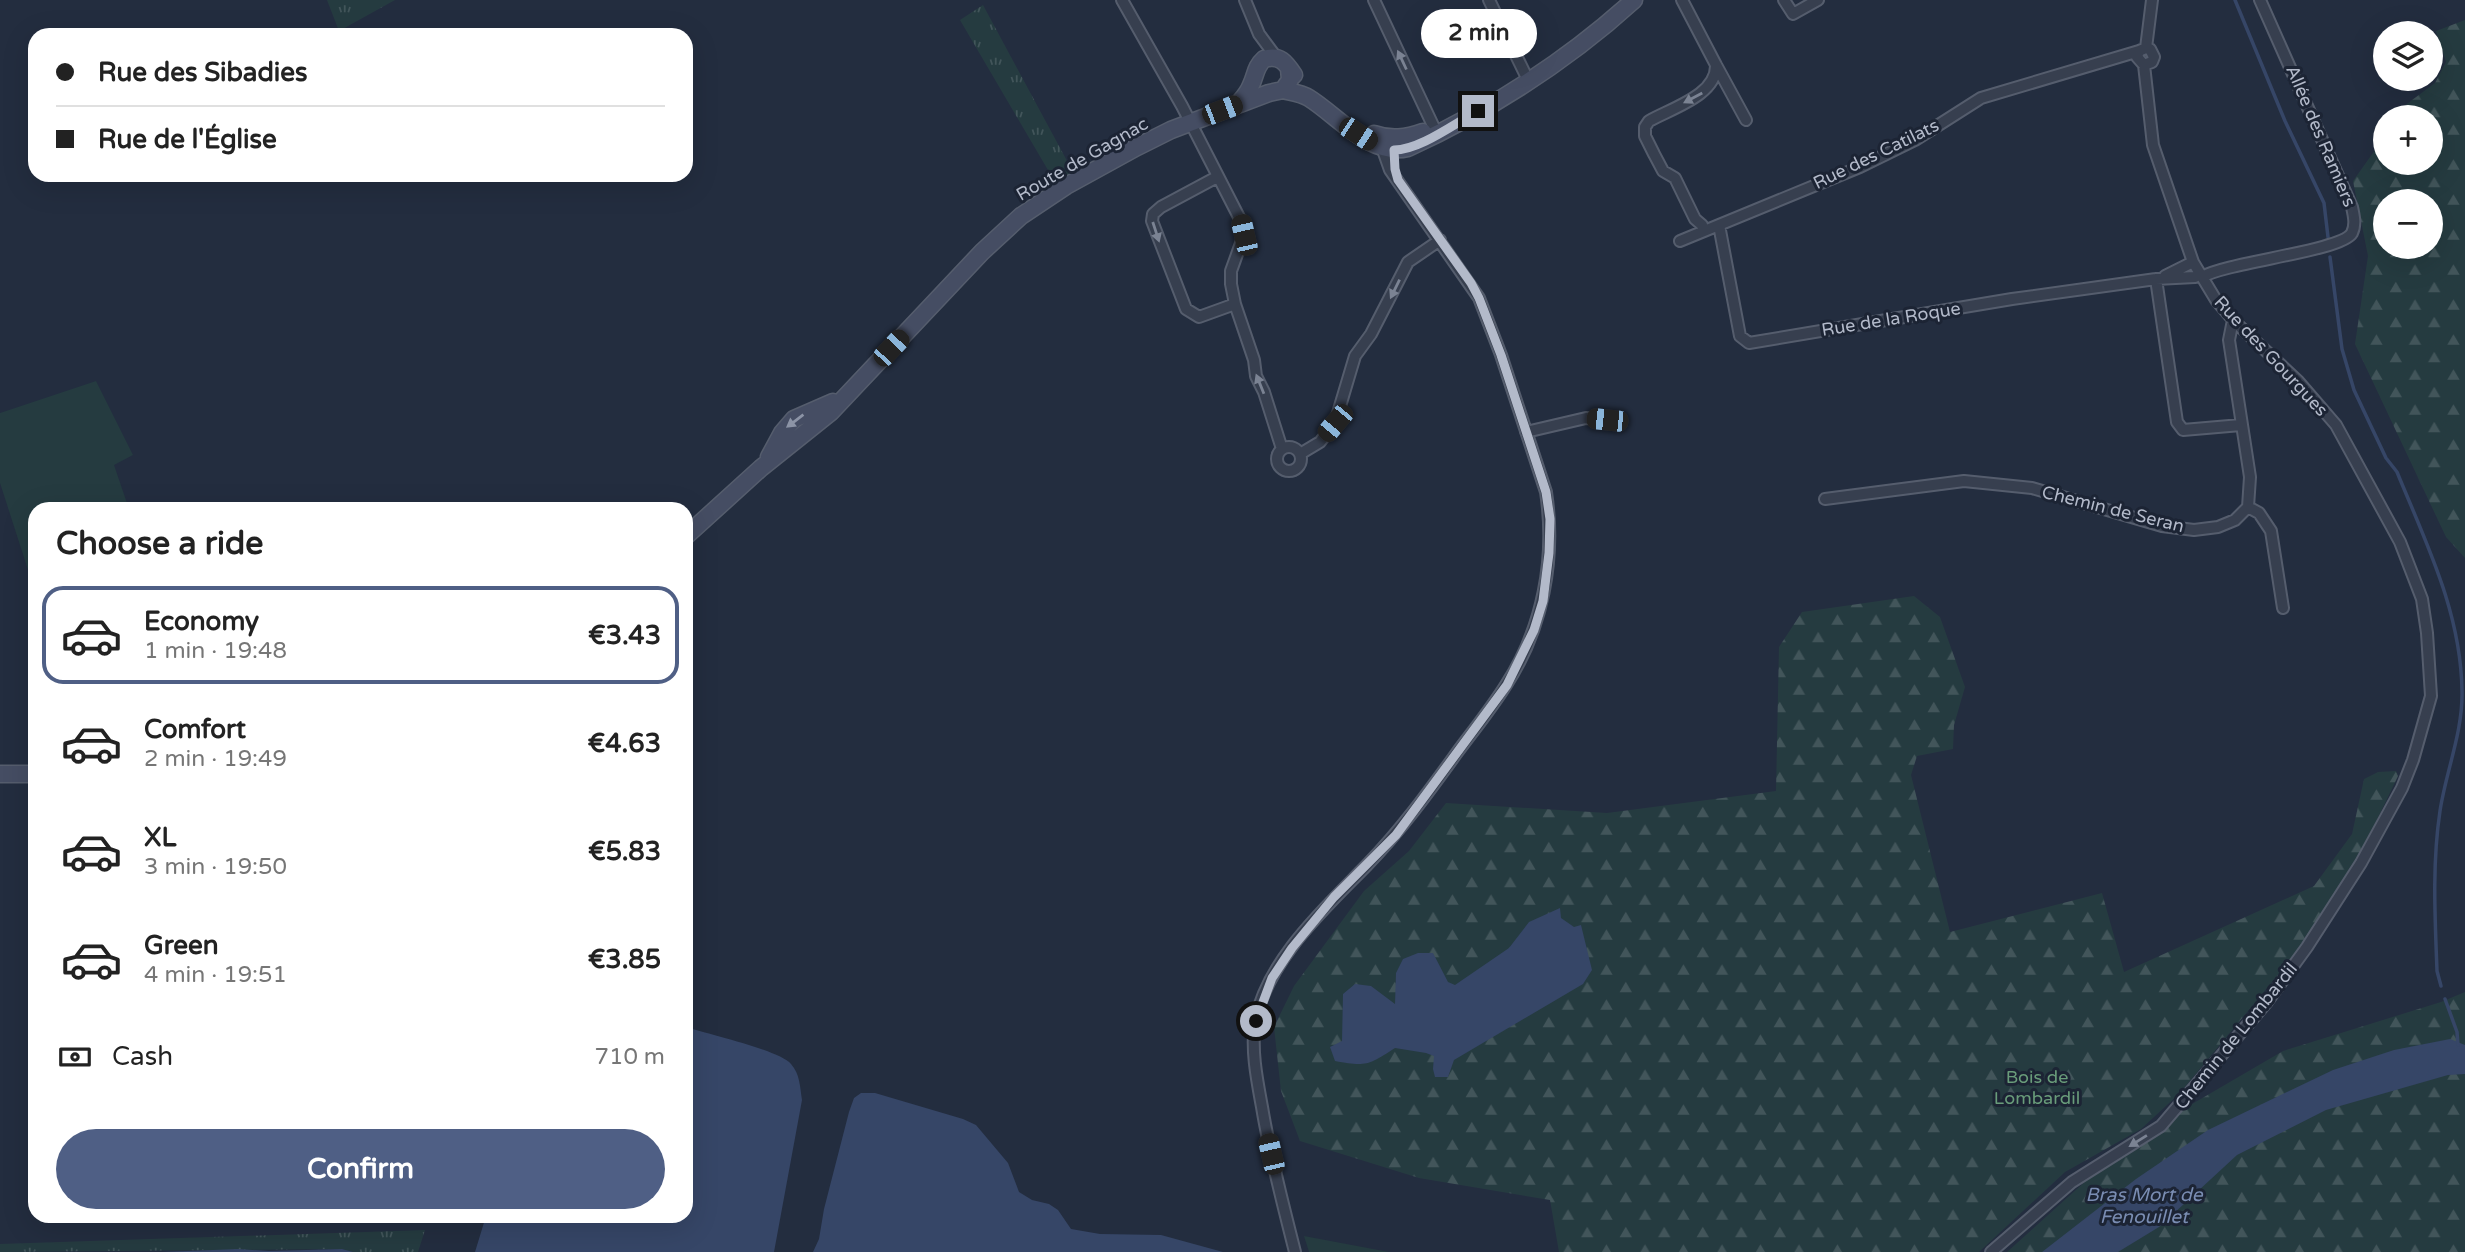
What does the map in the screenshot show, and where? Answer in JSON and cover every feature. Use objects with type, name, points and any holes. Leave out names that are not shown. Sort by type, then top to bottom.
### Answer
[{"type":"main road","points":[[1256,72],[1259,87],[1306,96],[1365,138],[1389,146],[1470,115],[1529,82],[1560,61],[1634,0]]},
{"type":"main road","points":[[1238,104],[1246,95],[1264,59],[1276,57],[1282,59],[1300,81],[1389,146]]},
{"type":"main road","points":[[1276,91],[1290,80],[1289,68]]},
{"type":"main road","name":"Route de Gagnac","points":[[693,530],[761,468],[831,412],[982,252],[1021,216],[1066,186],[1137,146],[1276,91]]},
{"type":"main road","points":[[0,774],[28,775]]},
{"type":"street","points":[[1122,0],[1191,123],[1241,221],[1244,235],[1231,271],[1235,304],[1254,360],[1256,376],[1264,391],[1282,449]]},
{"type":"street","points":[[1245,0],[1259,34],[1276,57]]},
{"type":"street","points":[[1374,0],[1434,128]]},
{"type":"street","points":[[1489,0],[1529,82]]},
{"type":"street","points":[[1682,0],[1746,120]]},
{"type":"street","points":[[1784,0],[1793,14],[1818,0]]},
{"type":"street","name":"Rue des Gourgues","points":[[2152,0],[2142,56],[2153,145],[2193,262],[2234,321],[2298,381],[2336,425],[2400,542],[2422,599],[2431,696],[2413,760]]},
{"type":"street","name":"Allée des Ramiers","points":[[2201,276],[2269,258],[2336,245],[2352,233],[2355,219],[2353,207],[2260,0]]},
{"type":"street","points":[[1256,72],[1259,34]]},
{"type":"street","name":"Rue des Catilats","points":[[1680,241],[1860,167],[1914,140],[1981,98],[2113,60],[2142,56]]},
{"type":"street","points":[[1704,231],[1695,219],[1675,178],[1663,171],[1658,163],[1645,136],[1645,127],[1649,121],[1704,92],[1713,82],[1716,65]]},
{"type":"street","points":[[1295,1252],[1266,1133],[1256,1079],[1256,1021],[1272,978],[1292,948],[1334,897],[1396,835],[1507,685],[1526,648],[1543,601],[1549,553],[1550,519],[1546,492],[1479,298],[1390,170],[1389,146]]},
{"type":"street","points":[[1217,177],[1161,206],[1153,214],[1152,220],[1186,309],[1199,317],[1235,304]]},
{"type":"street","name":"Rue de la Roque","points":[[1719,225],[1740,336],[1749,343],[1987,303],[2156,278],[2201,276]]},
{"type":"street","points":[[1300,454],[1320,442],[1335,423],[1355,356],[1371,334],[1408,262],[1440,240]]},
{"type":"street","name":"Rue de la Roque","points":[[2156,278],[2176,272],[2193,262]]},
{"type":"street","name":"Allée des Ramiers","points":[[2209,288],[2230,270]]},
{"type":"street","points":[[2156,278],[2177,422],[2183,430],[2241,425]]},
{"type":"street","points":[[2234,321],[2229,340],[2250,477],[2248,507],[2259,513],[2271,531],[2283,608]]},
{"type":"street","points":[[1526,432],[1586,418],[1607,420]]},
{"type":"street","points":[[1290,447],[1300,454],[1301,462],[1297,469],[1286,471],[1277,463],[1277,455],[1282,449],[1290,447]]},
{"type":"street","name":"Chemin de Seran","points":[[1825,499],[1964,481],[2032,488],[2162,526],[2194,530],[2218,527],[2235,520],[2248,507]]},
{"type":"street","name":"Chemin de Lombardil","points":[[1991,1252],[2072,1182],[2161,1126],[2188,1096],[2267,1002],[2307,947],[2361,863],[2402,788],[2413,760]]},
{"type":"green space","points":[[327,0],[395,0],[344,28],[338,28]]},
{"type":"green space","points":[[983,5],[1073,172],[1055,182],[960,20]]},
{"type":"green space","points":[[2465,20],[2465,558],[2446,537],[2355,344],[2368,256],[2353,181],[2373,153],[2373,175],[2443,175],[2443,105],[2405,105],[2424,91],[2443,91],[2443,68],[2446,62],[2443,53],[2443,28]]},
{"type":"green space","points":[[96,381],[133,455],[114,465],[127,502],[28,502],[28,570],[0,483],[0,413]]},
{"type":"green space","name":"Bois de Lombardil","points":[[1914,596],[1940,617],[1965,687],[1954,725],[1953,749],[1917,756],[1911,775],[1950,932],[2102,893],[2124,972],[2314,886],[2352,834],[2364,779],[2378,772],[2396,771],[2398,776],[2360,855],[2297,952],[2179,1094],[2141,1129],[2065,1172],[1979,1252],[1559,1252],[1550,1200],[1419,1178],[1300,1141],[1281,1091],[1274,1027],[1294,986],[1364,891],[1409,851],[1446,803],[1607,813],[1776,791],[1779,647],[1802,612]]},
{"type":"green space","points":[[2465,992],[2465,1252],[2007,1252],[2088,1179],[2187,1107],[2283,1051],[2441,1002]]},
{"type":"green space","points":[[425,1230],[418,1252],[353,1252],[342,1249],[0,1252],[0,1244]]},
{"type":"green space","points":[[1304,1236],[1389,1252],[1309,1252]]},
{"type":"water","points":[[1560,908],[1561,918],[1574,927],[1581,925],[1592,970],[1583,984],[1454,1060],[1448,1077],[1435,1077],[1434,1056],[1395,1048],[1367,1063],[1335,1061],[1330,1047],[1342,1041],[1343,994],[1355,984],[1371,986],[1395,1004],[1396,973],[1403,959],[1418,953],[1433,953],[1448,982],[1455,985],[1509,948],[1529,922]]},
{"type":"water","points":[[693,1029],[772,1053],[791,1064],[796,1072],[802,1100],[774,1252],[475,1252],[484,1223],[693,1223]]},
{"type":"water","name":"Bras Mort de Fenouillet","points":[[2450,1039],[2465,1045],[2465,1074],[2448,1075],[2326,1110],[2237,1155],[2159,1227],[2118,1252],[2042,1252],[2136,1179],[2208,1130],[2333,1070],[2394,1050]]},
{"type":"water","points":[[861,1093],[875,1093],[976,1125],[1008,1163],[1019,1192],[1058,1210],[1071,1229],[1100,1234],[1161,1235],[1223,1252],[813,1252],[819,1239],[849,1112],[854,1098]]},
{"type":"water","points":[[342,1249],[353,1252],[162,1252]]},
{"type":"waterway","points":[[2235,0],[2285,121],[2324,203],[2328,237]]},
{"type":"waterway","points":[[2330,257],[2342,349],[2354,390],[2386,458],[2397,472],[2440,578],[2456,633],[2462,706],[2443,796],[2436,851],[2436,951],[2441,986]]},
{"type":"waterway","points":[[2445,999],[2457,1032],[2458,1045]]},
{"type":"route","points":[[1256,1021],[1272,978],[1292,948],[1334,897],[1396,835],[1507,685],[1534,630],[1543,601],[1550,519],[1546,492],[1501,355],[1471,283],[1398,180],[1395,169],[1394,150],[1408,148],[1478,111]]}]
